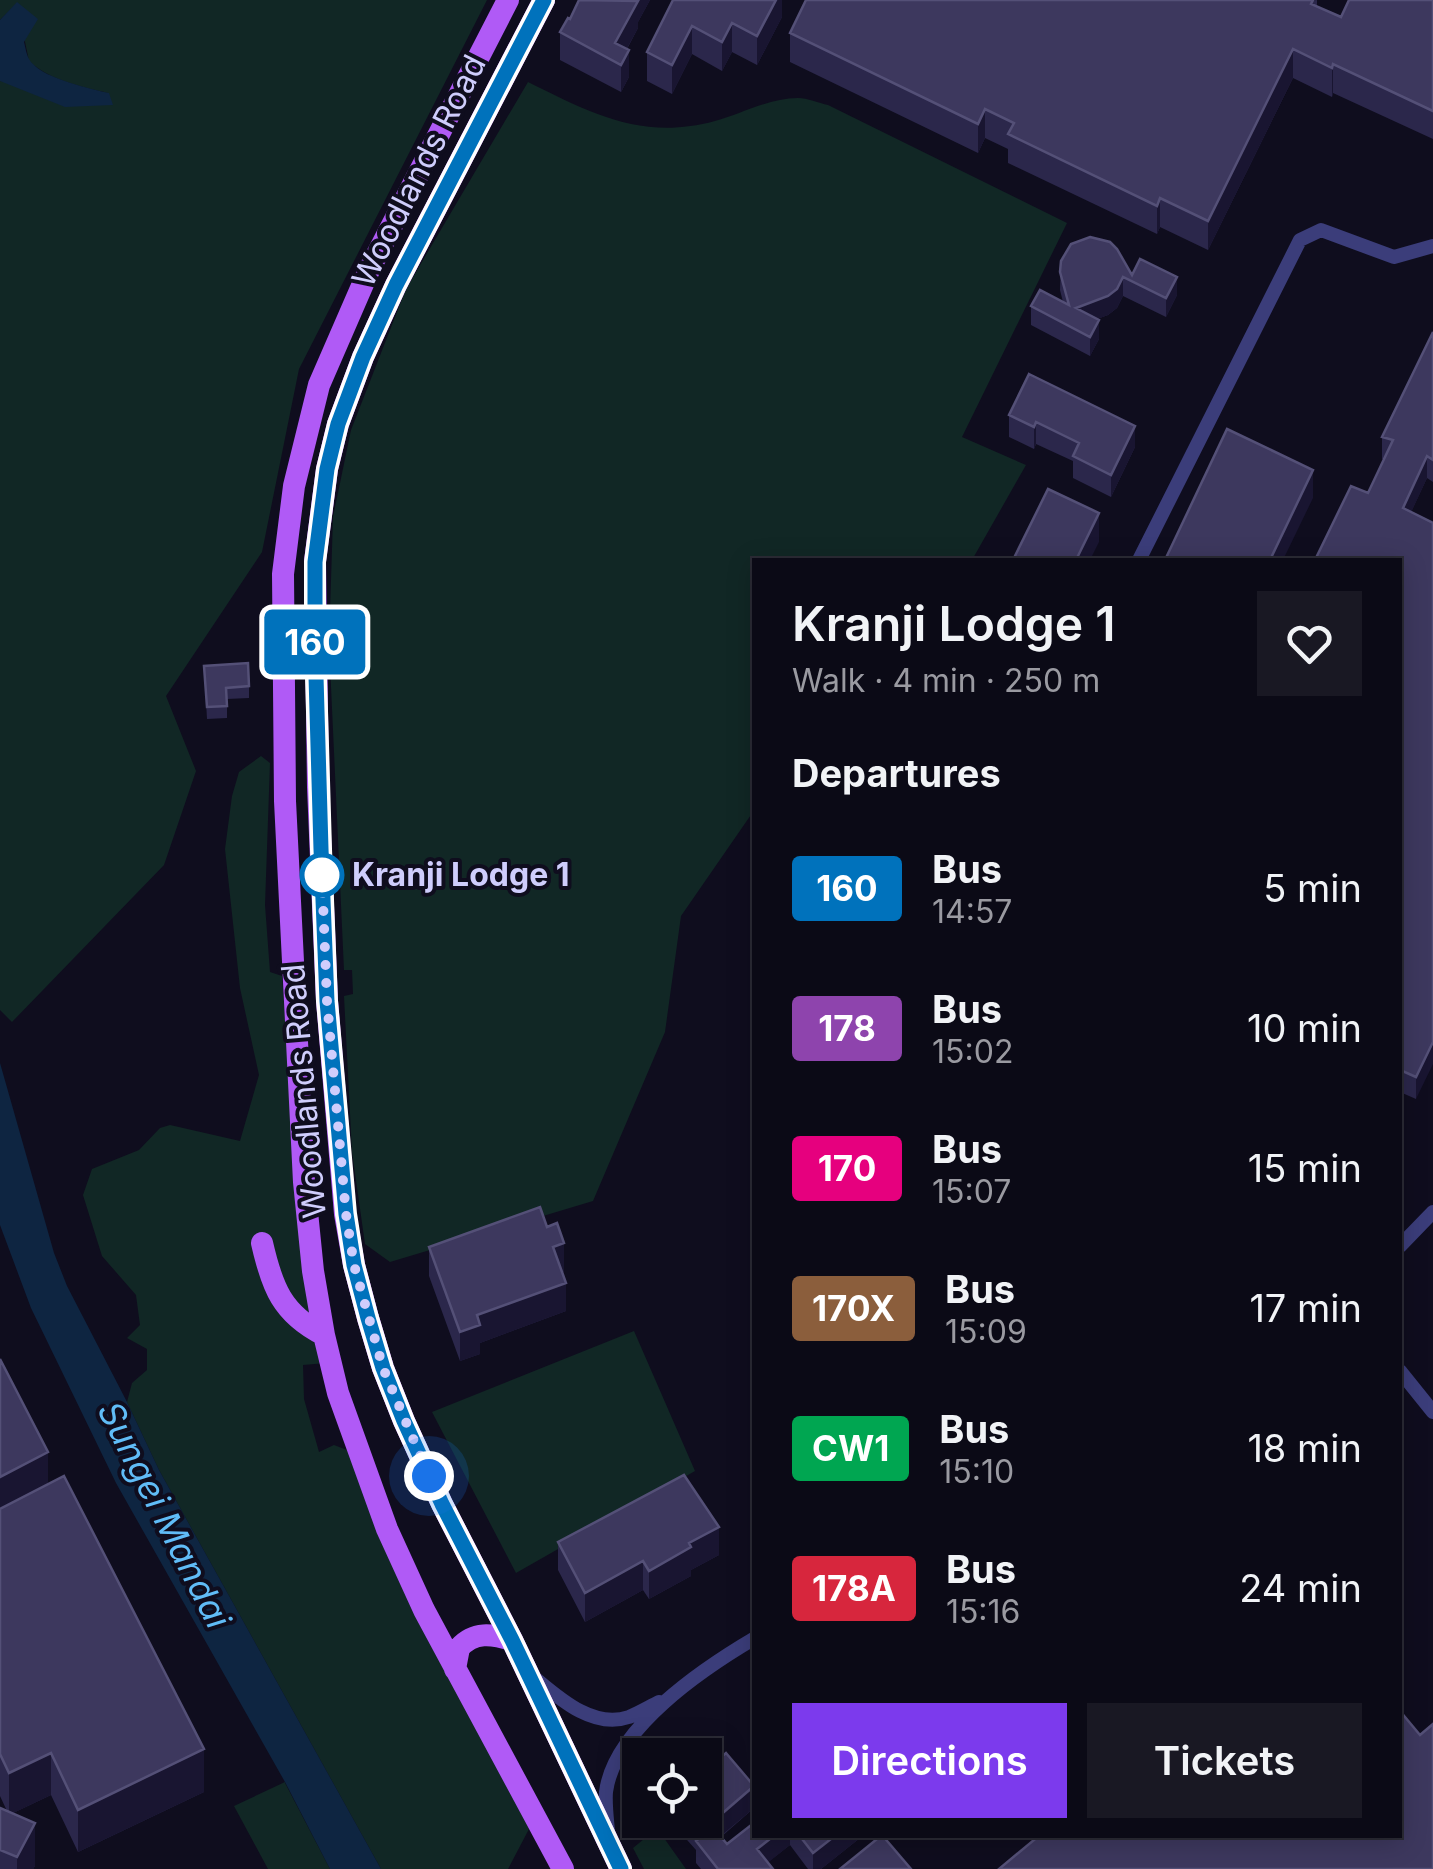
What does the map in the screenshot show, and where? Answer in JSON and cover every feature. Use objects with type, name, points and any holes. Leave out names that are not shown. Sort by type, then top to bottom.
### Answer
[{"type":"main road","name":"Woodlands Road","points":[[508,0],[368,270],[315,400],[294,486],[283,583],[288,881],[304,1182],[313,1271],[338,1393],[387,1529],[424,1610],[563,1869]]},
{"type":"main road","name":"Woodlands Road","points":[[544,0],[396,285],[363,357],[338,424],[327,469],[315,562],[317,751],[327,1001],[346,1214],[354,1265],[383,1368],[442,1504],[528,1672],[621,1869]]},
{"type":"main road","points":[[262,1243],[269,1275],[282,1301],[308,1328],[324,1336]]},
{"type":"main road","points":[[455,1668],[459,1648],[475,1636],[490,1634],[512,1640]]},
{"type":"street","points":[[1140,558],[1300,240],[1322,230],[1394,257],[1433,246]]},
{"type":"street","points":[[1402,1244],[1433,1212]]},
{"type":"street","points":[[1402,1373],[1433,1412]]},
{"type":"street","points":[[608,1842],[606,1793],[612,1769],[629,1742],[668,1698],[752,1640]]},
{"type":"street","points":[[528,1672],[559,1699],[594,1717],[627,1718],[668,1698]]},
{"type":"green space","points":[[0,0],[487,0],[299,369],[262,552],[166,696],[196,771],[164,865],[12,1022],[0,1010],[0,81],[108,93],[56,78],[37,68],[29,61],[17,3],[0,20]]},
{"type":"green space","points":[[528,82],[618,121],[664,128],[715,121],[776,101],[809,100],[828,105],[1067,223],[962,437],[1026,465],[973,558],[752,558],[752,813],[681,916],[665,1032],[593,1201],[390,1262],[365,1244],[352,1152],[344,996],[353,994],[352,970],[344,970],[329,643],[333,517],[351,430],[406,289]]},
{"type":"green space","points":[[261,756],[270,763],[265,905],[270,972],[282,976],[298,1211],[326,1363],[303,1365],[304,1399],[319,1452],[334,1445],[347,1450],[529,1829],[508,1869],[381,1869],[159,1470],[127,1402],[132,1383],[147,1370],[147,1349],[127,1338],[140,1325],[136,1295],[102,1256],[83,1195],[92,1169],[139,1150],[160,1128],[170,1125],[240,1141],[259,1075],[240,988],[225,849],[239,772]]},
{"type":"green space","points":[[634,1331],[695,1471],[516,1573],[432,1412]]},
{"type":"green space","points":[[285,1782],[330,1869],[268,1869],[234,1806]]},
{"type":"green space","points":[[645,1838],[664,1838],[686,1869],[644,1869],[633,1848]]},
{"type":"water","points":[[17,2],[38,19],[24,42],[31,62],[57,78],[109,93],[113,105],[65,107],[0,81],[0,20]]},
{"type":"water","name":"Sungei Mandai","points":[[0,1063],[67,1286],[159,1470],[381,1869],[330,1869],[116,1483],[31,1308],[0,1225]]},
{"type":"building","points":[[579,0],[638,1],[615,43],[629,50],[621,65],[560,32]]},
{"type":"building","points":[[673,0],[776,0],[757,36],[732,23],[722,42],[692,26],[672,65],[647,52]]},
{"type":"building","points":[[806,0],[1313,0],[1311,4],[1341,17],[1349,0],[1433,0],[1433,111],[1293,49],[1208,221],[1160,198],[1157,206],[1008,134],[1014,123],[985,109],[978,124],[790,33]]},
{"type":"building","points":[[1090,237],[1110,242],[1132,275],[1140,259],[1177,277],[1166,298],[1123,277],[1108,296],[1076,308],[1099,320],[1090,337],[1031,306],[1040,290],[1069,305],[1061,261],[1071,244]]},
{"type":"building","points":[[1433,332],[1433,460],[1427,456],[1403,508],[1433,523],[1433,1042],[1416,1077],[1402,1071],[1402,558],[1316,558],[1351,486],[1368,493],[1393,440],[1382,437]]},
{"type":"building","points":[[1029,374],[1135,426],[1111,475],[1073,456],[1079,443],[1036,422],[1034,427],[1009,415]]},
{"type":"building","points":[[1227,429],[1313,470],[1271,558],[1166,558]]},
{"type":"building","points":[[1048,489],[1099,513],[1077,558],[1014,558]]},
{"type":"building","points":[[248,663],[249,686],[226,688],[227,706],[207,707],[204,666]]},
{"type":"building","points":[[540,1207],[547,1227],[557,1223],[564,1243],[553,1247],[566,1283],[477,1315],[480,1325],[460,1332],[429,1247]]},
{"type":"building","points":[[0,1359],[48,1452],[0,1477]]},
{"type":"building","points":[[684,1475],[719,1527],[649,1571],[643,1561],[585,1593],[558,1542]]},
{"type":"building","points":[[64,1476],[204,1749],[78,1810],[51,1753],[9,1773],[0,1754],[0,1509]]},
{"type":"building","points":[[1402,1713],[1420,1735],[1433,1724],[1433,1869],[999,1869],[1036,1838],[1402,1838]]},
{"type":"building","points":[[726,1753],[752,1784],[722,1814],[722,1756]]},
{"type":"building","points":[[0,1808],[35,1823],[17,1857],[0,1850]]},
{"type":"building","points":[[752,1824],[752,1838],[771,1838],[757,1849],[773,1869],[718,1869],[696,1841],[722,1838],[727,1844]]},
{"type":"building","points":[[801,1838],[832,1838],[813,1853]]},
{"type":"building","points":[[878,1838],[885,1838],[911,1869],[840,1869]]},
{"type":"bus line","name":"160","points":[[544,0],[396,285],[363,357],[338,424],[327,469],[315,562],[315,642],[327,1001],[346,1214],[354,1265],[383,1368],[442,1504],[621,1869]]},
{"type":"place","name":"Kranji Lodge 1","points":[[322,875]]},
{"type":"route","points":[[322,875],[327,1001],[354,1265],[383,1368],[429,1476]]}]
